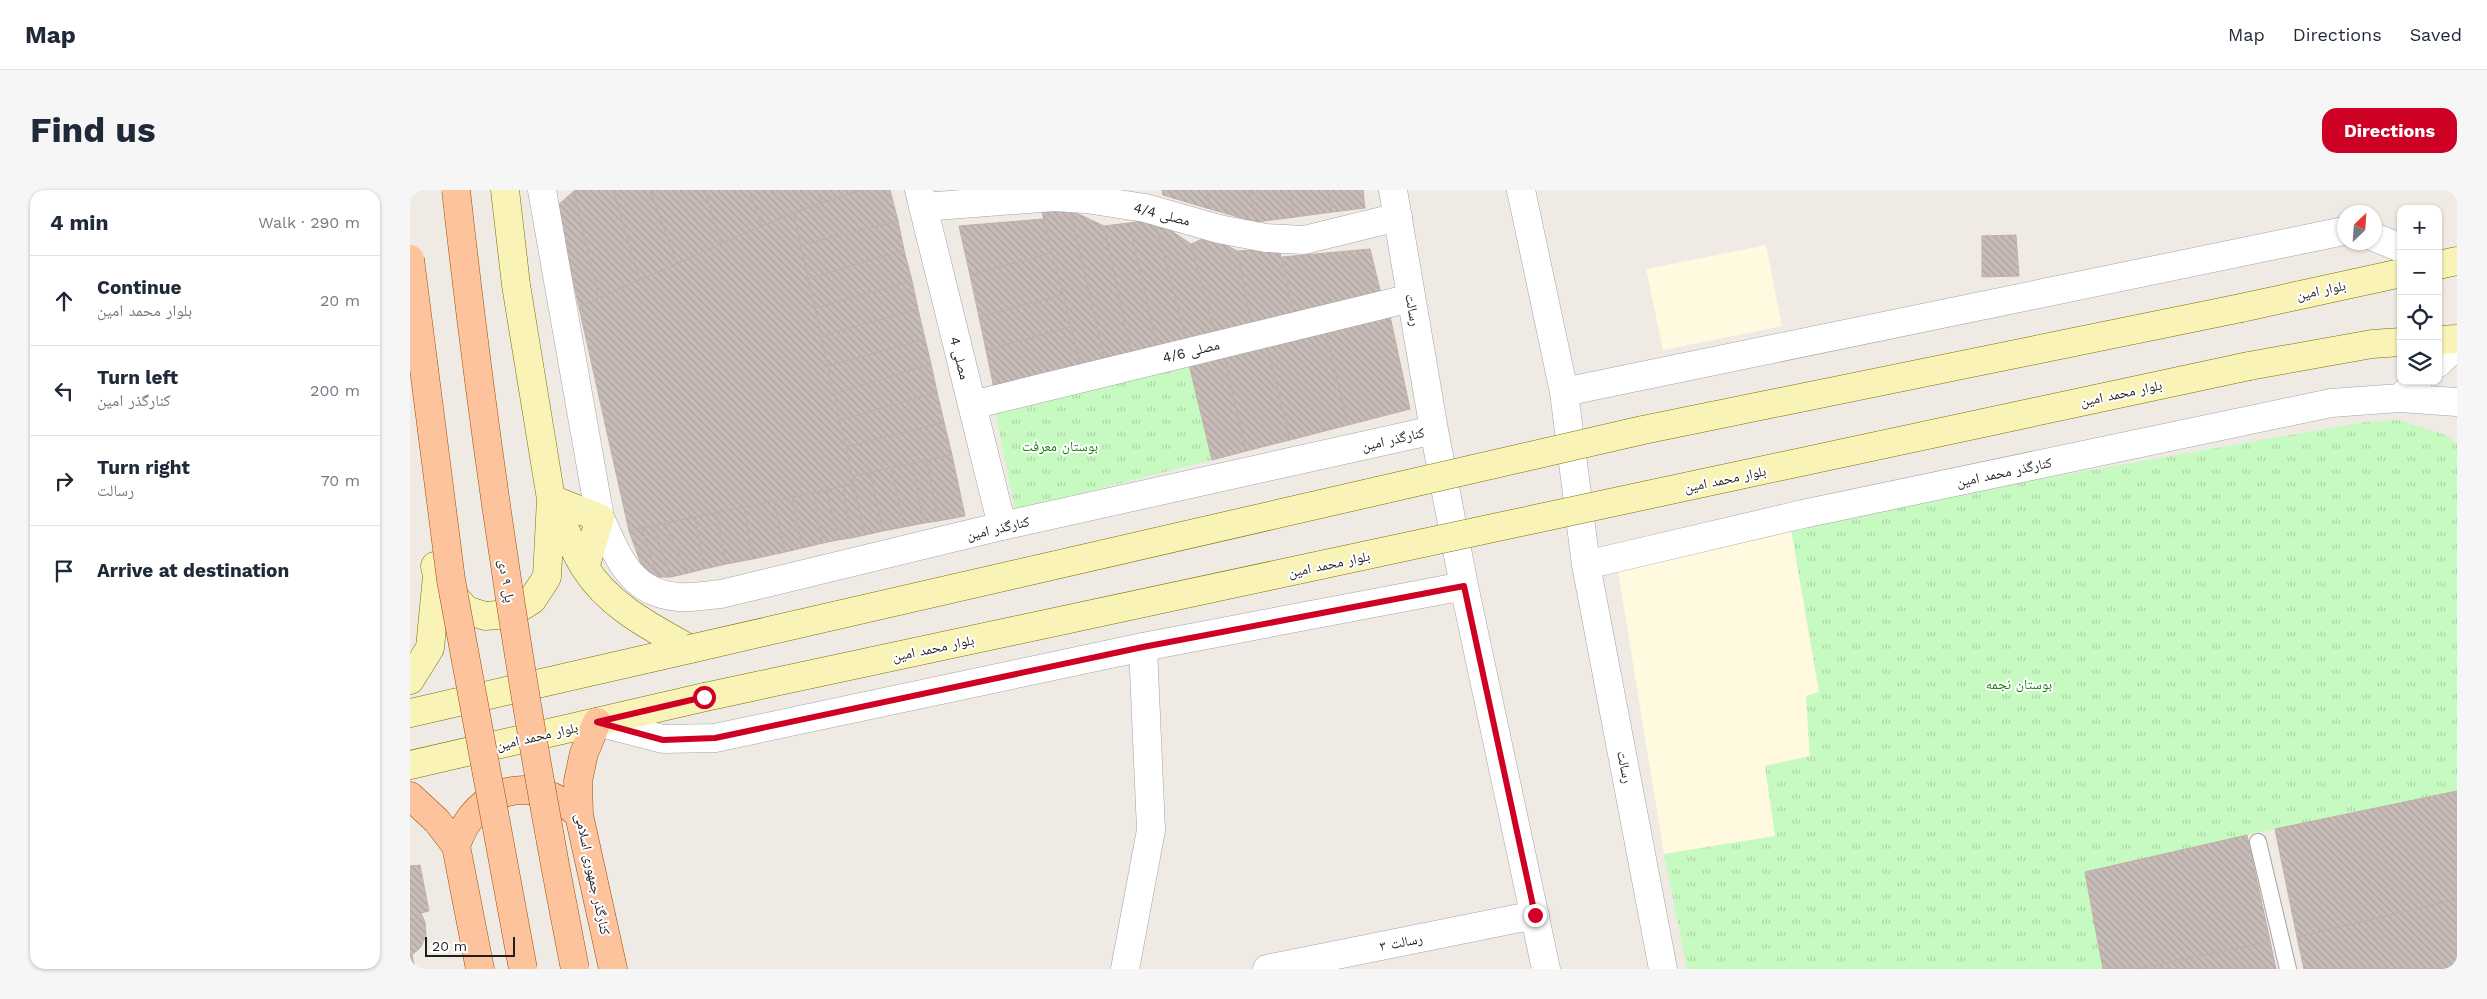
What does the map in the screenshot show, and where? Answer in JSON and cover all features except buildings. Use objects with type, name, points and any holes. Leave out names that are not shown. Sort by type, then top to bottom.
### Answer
[{"type":"main road","name":"پل ۹ دی","points":[[456,190],[467,290],[505,571],[575,969]]},
{"type":"main road","points":[[437,576],[466,610],[485,616],[510,614],[532,600],[547,577],[551,499],[516,285],[506,190]]},
{"type":"main road","points":[[410,259],[451,580],[523,969]]},
{"type":"main road","name":"بلوار امین","points":[[690,649],[1644,430],[2241,308],[2397,274]]},
{"type":"main road","points":[[2442,340],[2457,339]]},
{"type":"main road","name":"بلوار محمد امین","points":[[410,765],[704,697],[2249,366],[2372,344],[2397,342]]},
{"type":"main road","points":[[410,351],[437,576],[430,648],[410,680]]},
{"type":"main road","points":[[551,499],[600,518],[584,568]]},
{"type":"main road","points":[[551,499],[584,568],[603,591],[629,614],[690,649]]},
{"type":"main road","points":[[410,713],[690,649]]},
{"type":"main road","name":"کنارگذر جمهوری اسلامی","points":[[597,722],[584,753],[578,781],[579,815],[613,969]]},
{"type":"main road","points":[[456,846],[462,829],[471,814],[484,803],[500,794],[516,790],[534,790],[551,795],[566,803],[579,815]]},
{"type":"main road","points":[[410,796],[437,821],[456,846],[480,969]]},
{"type":"street","name":"کنارگذر امین","points":[[542,190],[600,518],[622,564],[630,576],[644,587],[662,594],[680,597],[721,594],[1002,526],[1434,430]]},
{"type":"street","name":"رسالت","points":[[1393,190],[1434,430],[1464,586]]},
{"type":"street","points":[[1521,190],[1564,392],[2337,232]]},
{"type":"street","name":"مصلی 4/4","points":[[921,198],[1054,197],[1086,199],[1145,208],[1219,229],[1266,238],[1304,240],[1398,217]]},
{"type":"street","name":"مصلی 4","points":[[921,198],[1002,526]]},
{"type":"street","points":[[2382,240],[2397,246]]},
{"type":"street","name":"مصلی 4/6","points":[[972,405],[1411,298]]},
{"type":"street","points":[[2442,359],[2457,345]]},
{"type":"street","name":"کنارگذر محمد امین","points":[[1586,565],[1803,514],[2331,403],[2409,389],[2457,402]]},
{"type":"street","name":"رسالت","points":[[1564,392],[1586,565],[1663,969]]},
{"type":"street","points":[[597,722],[663,740],[715,738],[1143,647],[1464,586],[1546,969]]},
{"type":"street","points":[[1125,969],[1151,830],[1143,647]]},
{"type":"street","name":"رسالت ۳","points":[[1267,969],[1535,915]]},
{"type":"lane","points":[[2258,842],[2288,969]]},
{"type":"shaded area","points":[[1766,245],[1782,326],[1663,350],[1646,269]]},
{"type":"shaded area","points":[[1790,523],[1819,692],[1806,697],[1810,756],[1765,766],[1776,836],[1664,854],[1616,559]]},
{"type":"green space","name":"بوستان معرفت","points":[[1189,364],[1212,460],[1015,510],[995,410]]},
{"type":"green space","name":"بوستان نجمه","points":[[2398,420],[2446,435],[2457,444],[2457,791],[2247,835],[2085,872],[2103,969],[1687,969],[1664,854],[1775,836],[1765,766],[1810,756],[1806,696],[1819,692],[1790,523],[2364,422]]},
{"type":"route","points":[[704,697],[597,722],[663,740],[715,738],[1143,647],[1464,586],[1535,915]]}]
